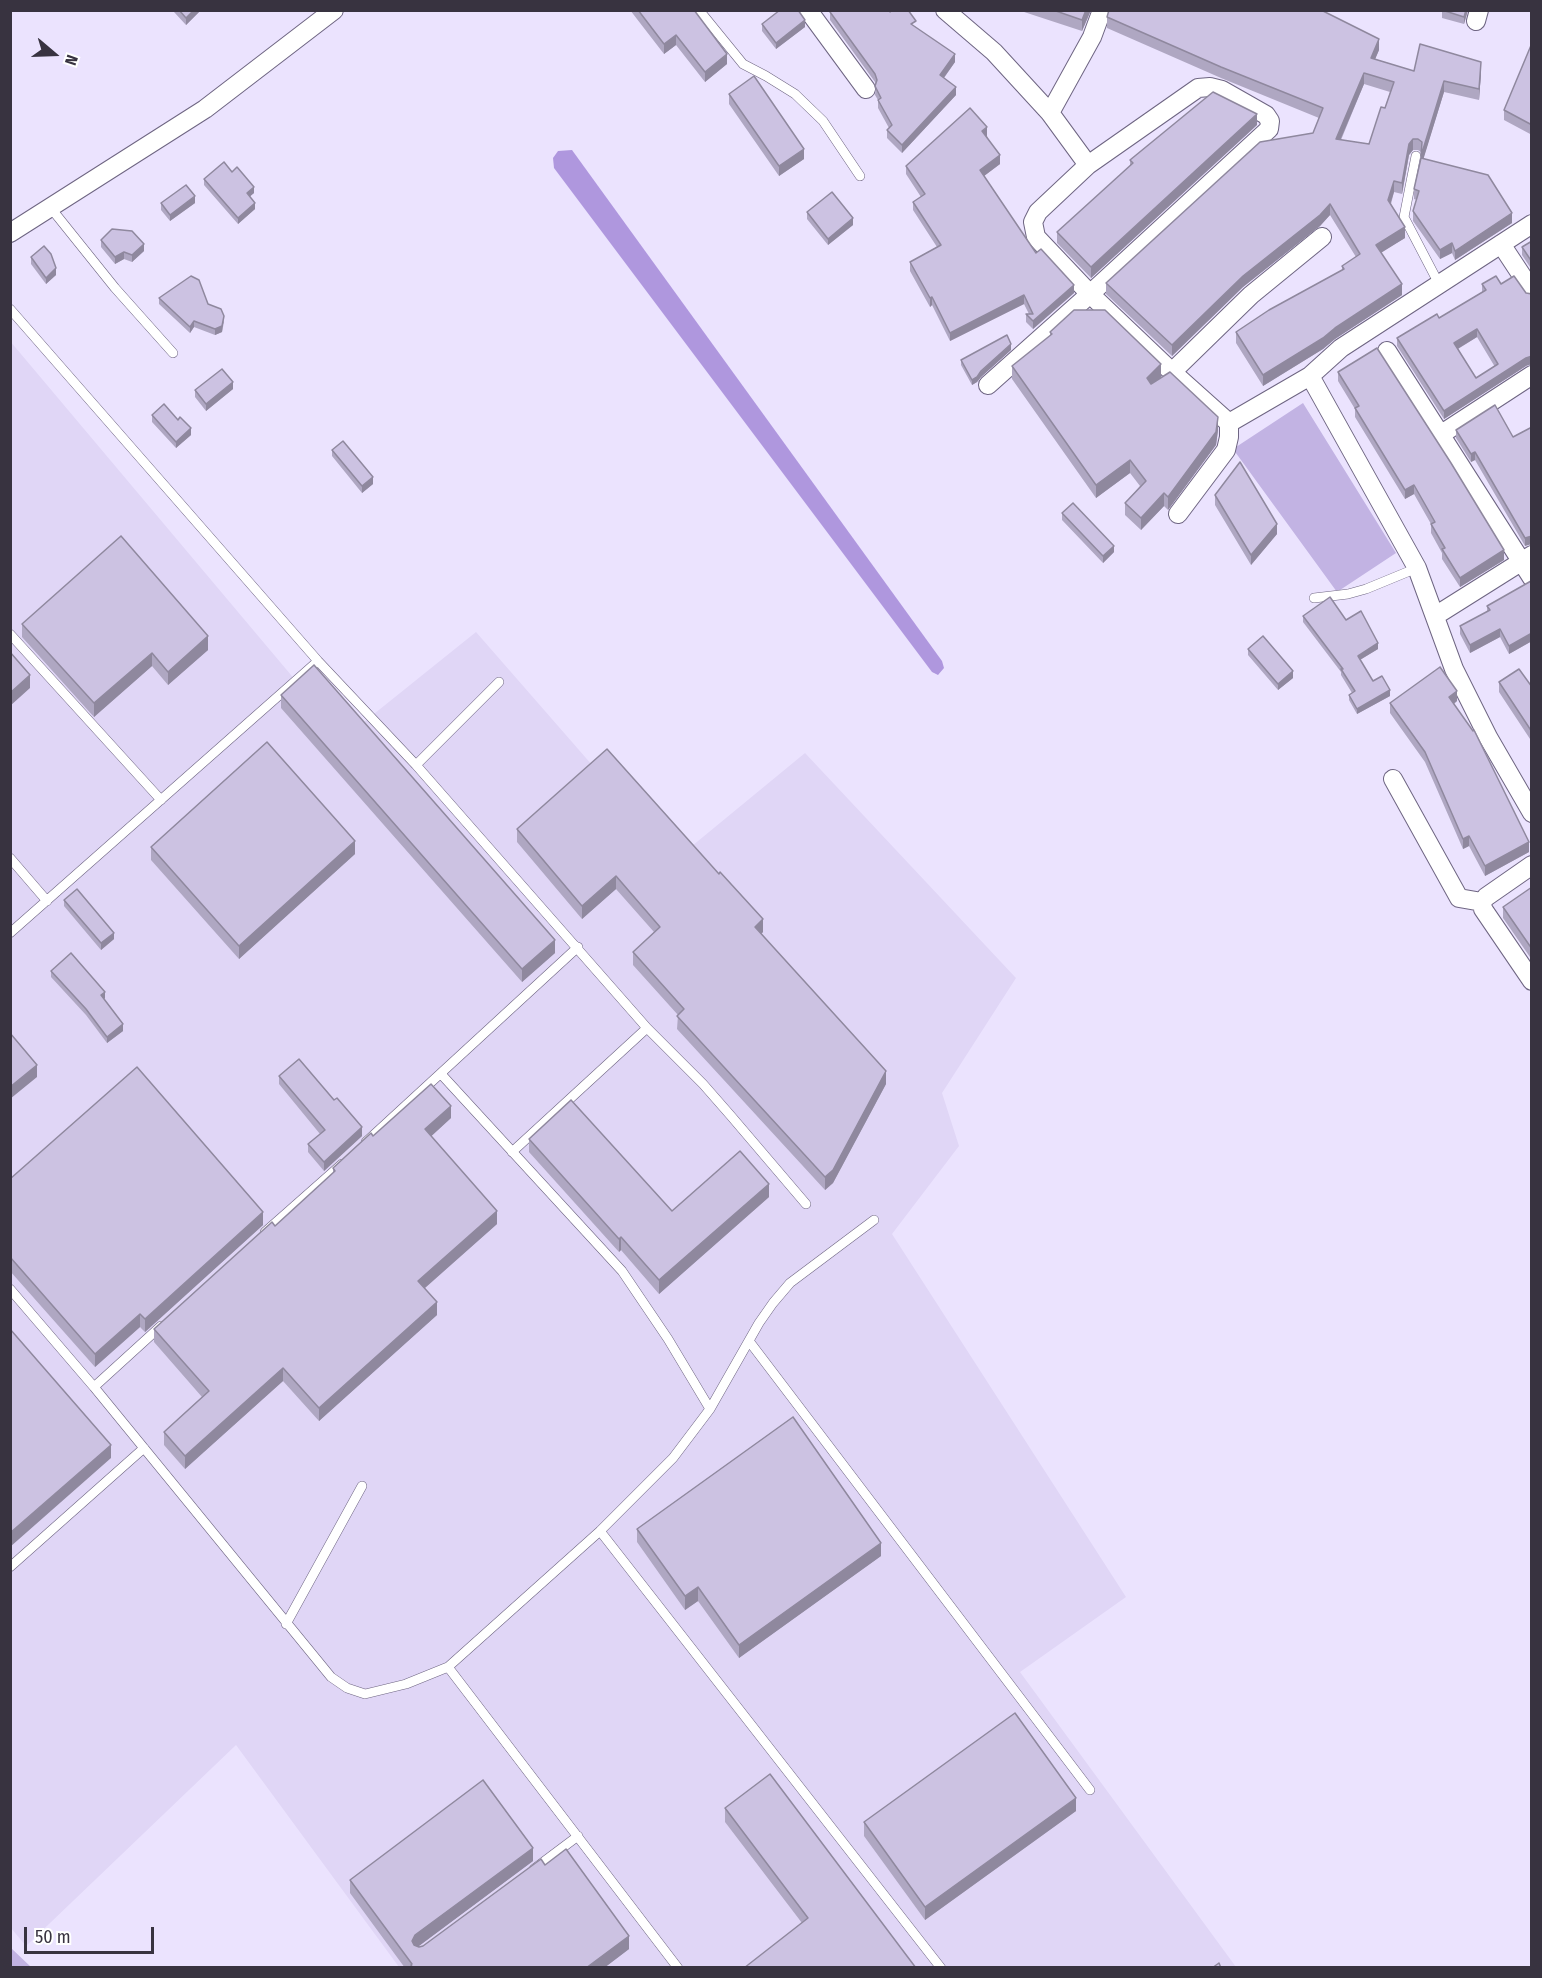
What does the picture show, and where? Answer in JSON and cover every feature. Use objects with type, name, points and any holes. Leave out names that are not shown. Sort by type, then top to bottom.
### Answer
[{"type":"street","points":[[10,232],[204,109],[334,10]]},
{"type":"street","points":[[808,10],[866,89]]},
{"type":"street","points":[[945,10],[994,52],[1050,113],[1088,165]]},
{"type":"street","points":[[1050,113],[1092,37],[1102,10]]},
{"type":"street","points":[[988,385],[1090,294],[1269,129],[1270,121],[1266,115],[1222,90],[1210,87],[1197,88],[1088,165],[1038,212],[1033,222],[1036,237],[1090,294],[1229,423],[1226,450],[1178,514]]},
{"type":"street","points":[[1229,423],[1310,376],[1341,348],[1532,224]]},
{"type":"street","points":[[1172,372],[1251,295],[1322,237]]},
{"type":"street","points":[[1501,244],[1532,291]]},
{"type":"street","points":[[1387,351],[1440,435],[1526,558],[1532,578]]},
{"type":"street","points":[[1440,435],[1532,375]]},
{"type":"street","points":[[1310,376],[1417,568],[1454,669],[1488,737],[1532,813]]},
{"type":"street","points":[[1435,616],[1526,558]]},
{"type":"street","points":[[1393,779],[1459,898],[1482,902]]},
{"type":"street","points":[[1532,865],[1482,902],[1483,909],[1532,981]]},
{"type":"lane","points":[[699,10],[743,64],[795,94],[823,121],[860,176]]},
{"type":"lane","points":[[1416,156],[1404,217],[1439,284]]},
{"type":"lane","points":[[50,207],[115,288],[173,353]]},
{"type":"lane","points":[[10,309],[318,662],[416,765],[647,1028],[703,1084],[806,1204]]},
{"type":"lane","points":[[1314,598],[1348,594],[1366,589],[1417,568]]},
{"type":"lane","points":[[10,634],[161,800]]},
{"type":"lane","points":[[10,933],[318,662]]},
{"type":"lane","points":[[416,765],[499,682]]},
{"type":"lane","points":[[10,858],[47,901]]},
{"type":"lane","points":[[355,1152],[578,947]]},
{"type":"lane","points":[[512,1152],[647,1028]]},
{"type":"lane","points":[[441,1074],[622,1271],[668,1339],[710,1409]]},
{"type":"lane","points":[[254,1242],[347,1159]]},
{"type":"lane","points":[[10,1289],[94,1387],[331,1677],[347,1688],[365,1694],[406,1684],[448,1667],[600,1531],[673,1458],[710,1409],[773,1303],[790,1283],[874,1220]]},
{"type":"lane","points":[[94,1387],[165,1322]]},
{"type":"lane","points":[[750,1341],[1090,1790]]},
{"type":"lane","points":[[10,1567],[144,1448]]},
{"type":"lane","points":[[286,1624],[362,1486]]},
{"type":"lane","points":[[600,1531],[941,1968]]},
{"type":"lane","points":[[448,1667],[678,1968]]},
{"type":"lane","points":[[522,1878],[578,1836]]},
{"type":"shaded area","points":[[572,150],[942,661],[944,668],[938,675],[932,672],[554,168],[553,158],[558,151]]},
{"type":"shaded area","points":[[10,341],[344,738],[476,632],[675,860],[805,753],[1016,978],[942,1093],[959,1146],[892,1234],[1126,1597],[1020,1672],[1236,1967],[399,1967],[236,1745],[26,1946],[11,1928]]},
{"type":"shaded area","points":[[1303,403],[1396,553],[1337,592],[1233,449]]},
{"type":"shaded area","points":[[11,1948],[31,1967],[11,1967]]},
{"type":"building","points":[[179,10],[194,10],[186,18]]},
{"type":"building","points":[[638,10],[694,10],[727,54],[705,72],[676,35],[664,44]]},
{"type":"building","points":[[780,10],[798,10],[805,20],[776,43],[762,24]]},
{"type":"building","points":[[831,10],[889,10],[890,12],[908,10],[916,21],[911,24],[955,54],[940,75],[956,87],[902,145],[887,130],[892,125],[878,100],[881,98],[875,86],[877,80],[875,74],[830,12]]},
{"type":"building","points":[[1053,10],[1086,10],[1082,20]]},
{"type":"building","points":[[1109,10],[1321,10],[1379,39],[1371,58],[1414,71],[1420,44],[1481,62],[1479,89],[1444,81],[1421,156],[1422,142],[1413,139],[1409,144],[1402,183],[1394,181],[1388,200],[1405,227],[1376,245],[1402,284],[1323,338],[1263,375],[1236,332],[1269,310],[1344,269],[1342,266],[1360,254],[1330,204],[1320,215],[1243,276],[1172,345],[1106,283],[1260,142],[1313,133],[1323,108],[1221,67],[1107,17]],"holes":[[[1364,73],[1394,82],[1385,108],[1381,107],[1369,144],[1336,139]]]},
{"type":"building","points":[[1442,10],[1466,10],[1464,17]]},
{"type":"building","points":[[1532,43],[1532,125],[1504,110]]},
{"type":"building","points":[[754,76],[804,149],[779,166],[729,94]]},
{"type":"building","points":[[1213,92],[1257,114],[1091,267],[1057,232],[1133,163],[1130,160]]},
{"type":"building","points":[[970,108],[987,127],[982,131],[1000,155],[980,170],[1036,253],[1041,249],[1074,285],[1033,321],[1026,314],[1033,314],[1024,295],[950,333],[932,297],[930,298],[910,262],[941,245],[913,202],[925,194],[906,166]]},
{"type":"building","points":[[1421,158],[1488,175],[1512,213],[1455,251],[1452,243],[1440,250],[1413,211],[1419,191],[1414,189]]},
{"type":"building","points":[[224,162],[232,172],[237,167],[254,187],[247,193],[255,203],[238,218],[204,179]]},
{"type":"building","points":[[186,185],[195,196],[170,215],[161,203]]},
{"type":"building","points":[[832,192],[853,218],[828,239],[807,212]]},
{"type":"building","points":[[112,229],[132,231],[144,244],[132,255],[124,252],[115,257],[101,240]]},
{"type":"building","points":[[1532,241],[1532,262],[1522,247]]},
{"type":"building","points":[[44,246],[51,254],[56,268],[46,278],[31,257]]},
{"type":"building","points":[[191,276],[199,280],[208,304],[221,309],[224,316],[222,326],[215,329],[194,321],[190,327],[159,298]]},
{"type":"building","points":[[1496,276],[1501,284],[1514,276],[1526,293],[1532,294],[1532,356],[1444,411],[1397,338],[1437,314],[1439,318],[1486,290],[1482,284]],"holes":[[[1477,329],[1498,364],[1476,378],[1454,343]]]},
{"type":"building","points":[[1074,310],[1105,310],[1161,364],[1147,378],[1151,384],[1170,372],[1218,417],[1216,432],[1168,497],[1164,493],[1141,518],[1125,503],[1146,481],[1130,460],[1096,485],[1012,366],[1052,334],[1050,332]]},
{"type":"building","points":[[1007,335],[1011,344],[972,380],[961,360]]},
{"type":"building","points":[[1377,348],[1504,550],[1460,578],[1442,549],[1445,548],[1431,524],[1435,522],[1414,485],[1405,490],[1355,408],[1359,406],[1338,372]]},
{"type":"building","points":[[222,369],[233,382],[206,404],[195,390]]},
{"type":"building","points":[[164,404],[178,420],[180,417],[191,428],[176,442],[152,415]]},
{"type":"building","points":[[1495,405],[1513,437],[1532,427],[1532,536],[1525,538],[1475,452],[1471,454],[1456,430]]},
{"type":"building","points":[[343,441],[373,477],[362,486],[332,450]]},
{"type":"building","points":[[1240,462],[1277,524],[1251,555],[1215,495]]},
{"type":"building","points":[[1073,503],[1114,546],[1103,556],[1062,513]]},
{"type":"building","points":[[121,536],[208,636],[168,672],[152,653],[94,703],[22,624]]},
{"type":"building","points":[[1531,581],[1532,633],[1509,646],[1500,629],[1470,645],[1460,626],[1490,610],[1487,606]]},
{"type":"building","points":[[1330,597],[1346,620],[1361,611],[1378,643],[1358,656],[1373,681],[1382,676],[1390,690],[1357,709],[1349,695],[1355,691],[1341,669],[1343,669],[1303,616]]},
{"type":"building","points":[[1263,636],[1293,671],[1278,684],[1248,649]]},
{"type":"building","points":[[10,652],[30,675],[10,693]]},
{"type":"building","points":[[314,665],[555,940],[522,969],[281,695]]},
{"type":"building","points":[[1440,667],[1457,691],[1449,697],[1474,730],[1529,842],[1485,866],[1469,836],[1463,839],[1425,752],[1390,703]]},
{"type":"building","points":[[1519,669],[1532,687],[1532,732],[1499,682]]},
{"type":"building","points":[[267,742],[355,841],[239,946],[151,847]]},
{"type":"building","points":[[607,749],[719,874],[720,872],[763,919],[755,927],[886,1071],[833,1170],[825,1177],[677,1016],[684,1009],[633,952],[660,927],[616,876],[582,906],[517,829]]},
{"type":"building","points":[[1532,887],[1532,949],[1503,907]]},
{"type":"building","points":[[77,889],[114,933],[101,943],[64,900]]},
{"type":"building","points":[[71,953],[105,992],[101,995],[123,1024],[107,1037],[86,1009],[51,971]]},
{"type":"building","points":[[10,1033],[37,1065],[10,1087]]},
{"type":"building","points":[[299,1059],[334,1100],[337,1098],[362,1127],[324,1162],[308,1144],[325,1130],[279,1076]]},
{"type":"building","points":[[137,1067],[263,1212],[145,1319],[140,1314],[95,1354],[10,1257],[10,1179]]},
{"type":"building","points":[[431,1084],[451,1106],[425,1129],[497,1211],[418,1281],[437,1302],[319,1408],[283,1368],[185,1456],[164,1432],[209,1391],[154,1329],[272,1222],[275,1226],[335,1171],[333,1168],[371,1133],[373,1136]]},
{"type":"building","points":[[571,1100],[672,1211],[740,1151],[769,1184],[659,1280],[529,1139]]},
{"type":"building","points":[[10,1329],[111,1445],[10,1533]]},
{"type":"building","points":[[793,1417],[881,1543],[739,1645],[698,1587],[685,1596],[637,1529]]},
{"type":"building","points":[[1015,1713],[1076,1798],[925,1907],[864,1822]]},
{"type":"building","points":[[770,1774],[916,1968],[744,1968],[808,1918],[725,1808]]},
{"type":"building","points":[[483,1780],[533,1848],[415,1935],[412,1941],[414,1945],[423,1946],[541,1859],[545,1865],[566,1849],[629,1936],[586,1968],[413,1968],[350,1880]]}]
